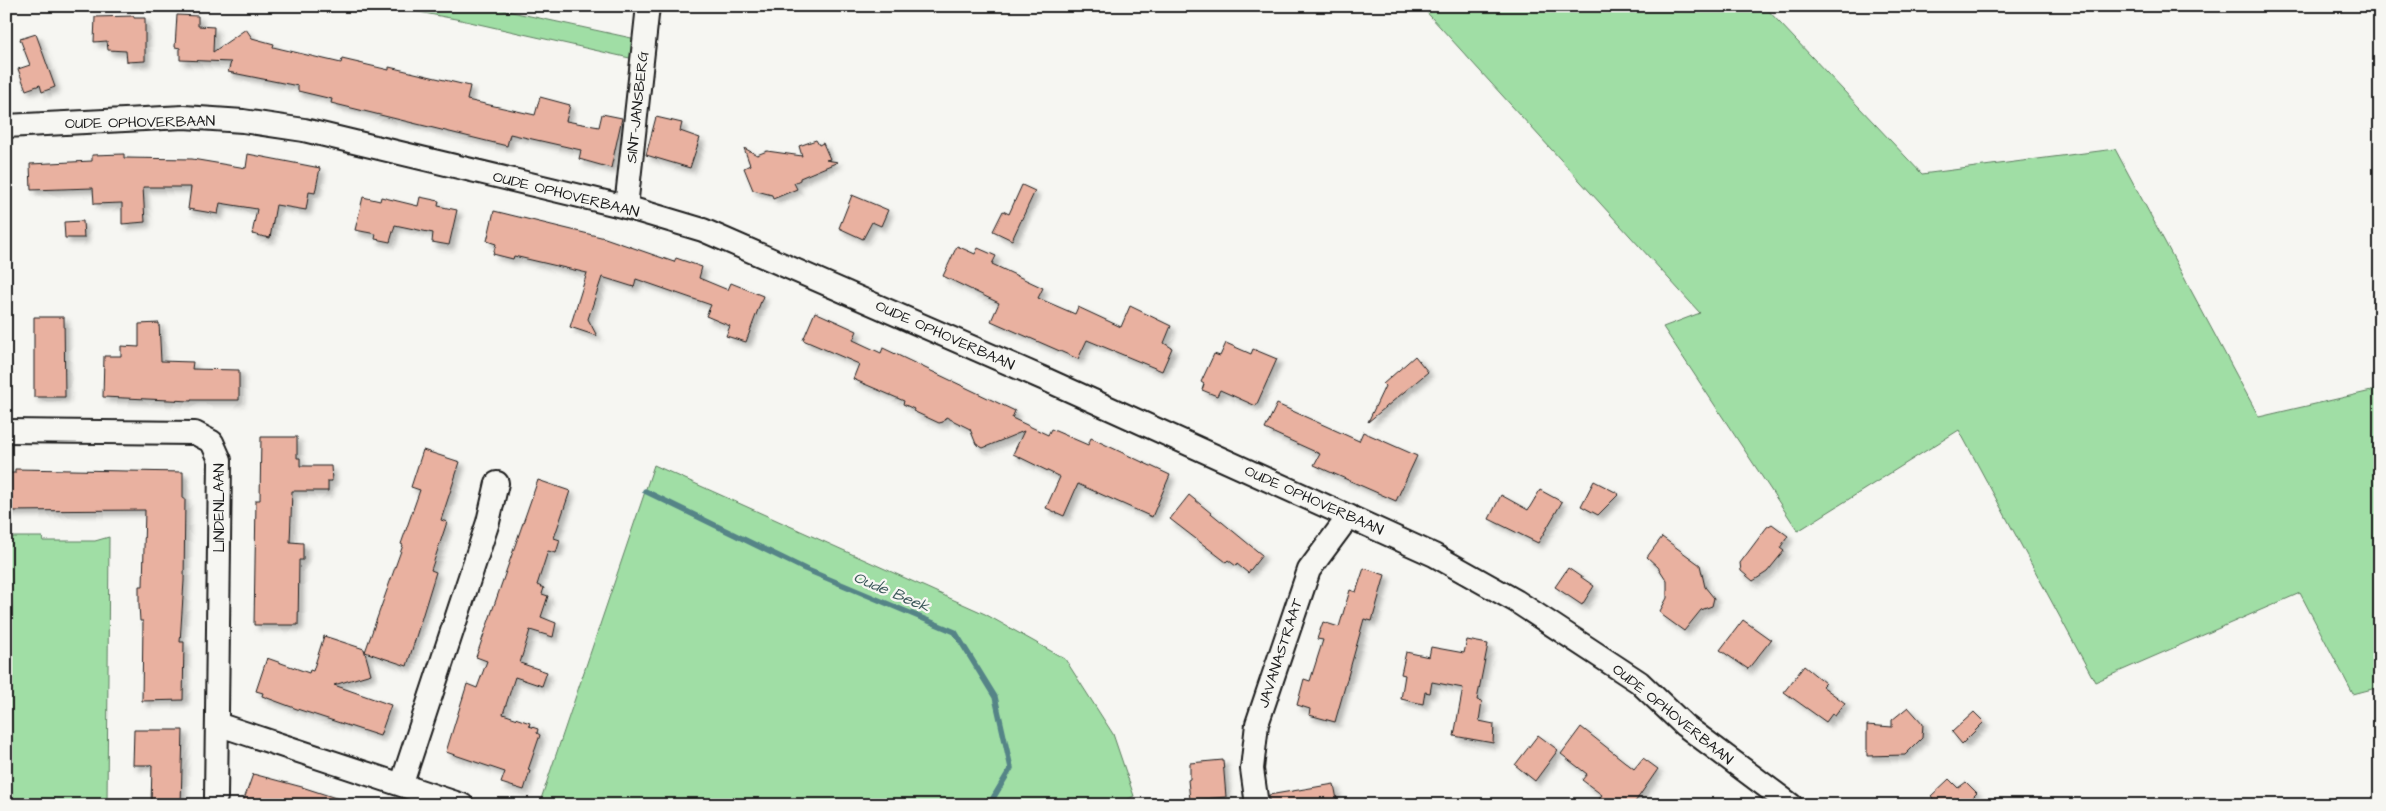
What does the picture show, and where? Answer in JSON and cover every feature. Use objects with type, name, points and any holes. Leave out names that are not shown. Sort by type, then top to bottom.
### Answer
[{"type":"street","name":"SINT-JANSBERG","points":[[626,207],[648,6]]},
{"type":"street","name":"OUDE OPHOVERBAAN","points":[[6,126],[184,117],[243,121],[304,130],[626,207],[702,230],[801,271],[1434,554],[1516,601],[1638,682],[1684,725],[1791,805]]},
{"type":"street","name":"LINDENLAAN","points":[[6,431],[195,433],[212,442],[220,460],[216,797]]},
{"type":"street","points":[[402,783],[488,522],[497,483]]},
{"type":"street","name":"JAVANASTRAAT","points":[[1257,805],[1252,769],[1257,724],[1309,570],[1349,516]]},
{"type":"street","points":[[217,724],[402,783],[462,805]]},
{"type":"green space","points":[[387,6],[484,6],[636,39],[634,59],[461,20]]},
{"type":"green space","points":[[1421,6],[1764,6],[1922,174],[2115,149],[2259,417],[2380,389],[2380,687],[2353,694],[2300,593],[2095,682],[1959,430],[1798,531],[1663,327],[1700,313]]},
{"type":"green space","points":[[654,465],[985,614],[1065,659],[1113,734],[1134,796],[1117,805],[539,805]]},
{"type":"green space","points":[[6,537],[42,537],[43,541],[95,541],[109,537],[107,805],[6,805]]},
{"type":"building","points":[[177,15],[198,16],[198,26],[214,27],[213,52],[246,29],[252,38],[274,44],[273,47],[341,63],[342,59],[389,70],[389,67],[470,86],[467,100],[535,115],[540,97],[570,105],[566,121],[599,127],[602,114],[622,118],[611,168],[579,159],[581,150],[510,134],[507,146],[331,103],[332,99],[298,91],[298,86],[228,72],[231,62],[180,60],[180,48],[175,47]]},
{"type":"building","points":[[134,16],[134,18],[145,18],[145,61],[127,62],[126,51],[108,50],[107,41],[94,42],[95,17]]},
{"type":"building","points":[[36,34],[55,87],[42,92],[40,85],[26,90],[18,69],[30,65],[20,39]]},
{"type":"building","points":[[656,117],[682,123],[680,131],[700,138],[690,168],[646,155]]},
{"type":"building","points":[[816,140],[819,145],[823,143],[830,159],[826,160],[838,162],[800,178],[800,180],[794,183],[797,189],[773,199],[772,195],[753,190],[744,168],[750,165],[744,148],[757,155],[767,151],[802,156],[799,146]]},
{"type":"building","points":[[124,154],[124,158],[192,159],[246,168],[248,154],[320,168],[315,193],[309,192],[306,210],[276,205],[270,238],[252,234],[257,209],[220,203],[218,214],[188,209],[191,187],[143,187],[145,222],[122,224],[122,203],[94,204],[93,188],[31,190],[30,164],[92,161],[92,155]]},
{"type":"building","points":[[1022,185],[1035,191],[1012,240],[993,231],[1003,211],[1009,214]]},
{"type":"building","points":[[852,195],[888,210],[881,226],[872,222],[863,239],[839,228]]},
{"type":"building","points":[[363,197],[380,201],[381,197],[418,206],[420,197],[439,201],[438,206],[457,210],[449,245],[432,242],[433,233],[395,225],[390,242],[375,239],[376,234],[355,230]]},
{"type":"building","points":[[494,211],[605,238],[674,262],[676,258],[702,267],[699,278],[728,290],[731,283],[763,296],[746,342],[726,336],[730,326],[706,316],[711,305],[636,279],[634,287],[602,277],[588,319],[597,336],[570,327],[587,273],[514,256],[513,259],[493,254],[496,244],[487,241]]},
{"type":"building","points":[[83,221],[84,238],[65,238],[64,222]]},
{"type":"building","points":[[957,246],[975,254],[978,248],[996,256],[992,264],[1043,288],[1038,298],[1075,314],[1078,307],[1121,327],[1130,306],[1171,326],[1164,343],[1172,348],[1162,371],[1087,340],[1078,359],[991,321],[999,303],[943,276]]},
{"type":"building","points":[[815,312],[857,331],[853,340],[881,353],[883,348],[1015,411],[1012,418],[1048,435],[1051,429],[1088,445],[1091,438],[1170,475],[1152,517],[1078,484],[1064,516],[1046,508],[1060,477],[1013,454],[1024,431],[983,448],[976,444],[970,429],[946,417],[943,422],[939,423],[913,411],[914,409],[903,404],[904,401],[853,379],[859,364],[803,340]]},
{"type":"building","points":[[34,317],[64,317],[65,397],[34,397]]},
{"type":"building","points":[[159,323],[161,361],[193,362],[192,369],[239,370],[239,400],[191,401],[103,397],[104,356],[121,356],[121,346],[139,347],[139,324]]},
{"type":"building","points":[[1226,343],[1251,354],[1253,349],[1277,359],[1256,406],[1220,390],[1217,396],[1202,390],[1204,384],[1201,382],[1214,354],[1220,356]]},
{"type":"building","points":[[1415,356],[1428,372],[1368,422],[1385,386],[1383,384]]},
{"type":"building","points":[[1277,404],[1359,441],[1363,432],[1417,456],[1396,501],[1314,465],[1320,454],[1265,429]]},
{"type":"building","points":[[261,437],[297,437],[297,458],[300,458],[300,466],[331,466],[332,481],[328,481],[328,491],[292,491],[290,542],[303,543],[303,560],[299,560],[298,625],[254,625],[256,500],[260,500]]},
{"type":"building","points":[[423,450],[460,462],[441,520],[447,522],[431,570],[436,572],[407,666],[365,652],[403,545],[401,544],[420,490],[411,487]]},
{"type":"building","points":[[15,469],[183,472],[183,499],[185,499],[184,581],[180,642],[184,642],[183,700],[142,701],[143,621],[140,621],[139,586],[143,586],[145,510],[6,511],[6,473],[15,473]]},
{"type":"building","points":[[538,480],[570,491],[554,538],[560,540],[556,553],[548,551],[537,585],[544,588],[542,594],[548,596],[541,617],[556,623],[553,637],[530,630],[520,663],[547,672],[542,686],[515,677],[503,714],[530,723],[529,726],[538,729],[537,733],[540,735],[528,770],[530,771],[524,790],[501,783],[505,772],[446,752],[467,684],[477,688],[487,661],[476,657]]},
{"type":"building","points":[[1594,481],[1619,494],[1598,515],[1581,506]]},
{"type":"building","points":[[1540,490],[1562,502],[1538,543],[1489,519],[1501,495],[1528,510]]},
{"type":"building","points":[[1189,495],[1262,555],[1248,573],[1237,564],[1236,566],[1228,560],[1226,562],[1170,519]]},
{"type":"building","points":[[1772,524],[1788,536],[1780,548],[1784,551],[1767,572],[1753,581],[1741,571],[1740,563],[1767,527]]},
{"type":"building","points":[[1662,537],[1700,565],[1705,587],[1714,598],[1712,606],[1701,610],[1684,631],[1662,615],[1660,611],[1667,598],[1667,581],[1658,567],[1647,557]]},
{"type":"building","points":[[1364,568],[1385,575],[1372,621],[1364,619],[1335,722],[1309,715],[1310,709],[1297,705],[1304,679],[1310,681],[1323,640],[1317,639],[1323,622],[1339,627],[1350,590],[1356,592]]},
{"type":"building","points":[[1568,568],[1594,586],[1582,605],[1555,587]]},
{"type":"building","points":[[1743,620],[1771,640],[1748,669],[1720,650]]},
{"type":"building","points":[[324,636],[364,649],[371,674],[334,685],[391,705],[380,736],[297,709],[262,696],[263,693],[256,691],[267,658],[309,673],[310,670],[313,671]]},
{"type":"building","points":[[1467,640],[1488,644],[1477,700],[1482,701],[1479,721],[1494,724],[1493,743],[1454,736],[1463,688],[1432,682],[1430,693],[1425,692],[1423,704],[1401,699],[1405,675],[1401,674],[1406,652],[1429,657],[1431,647],[1464,653]]},
{"type":"building","points":[[1804,666],[1825,683],[1822,686],[1845,703],[1835,716],[1832,714],[1826,722],[1784,692]]},
{"type":"building","points":[[1908,707],[1923,724],[1922,738],[1905,755],[1867,756],[1867,725],[1892,727],[1892,720]]},
{"type":"building","points":[[1974,712],[1984,722],[1962,744],[1952,732]]},
{"type":"building","points":[[1581,727],[1634,769],[1643,758],[1658,769],[1633,805],[1595,805],[1602,795],[1582,780],[1587,774],[1561,754]]},
{"type":"building","points":[[134,730],[183,730],[181,805],[151,805],[152,765],[133,765]]},
{"type":"building","points":[[1538,735],[1558,750],[1535,781],[1515,765]]},
{"type":"building","points":[[1223,760],[1226,797],[1190,800],[1188,780],[1190,779],[1190,763]]},
{"type":"building","points":[[253,774],[348,802],[347,805],[242,805]]},
{"type":"building","points":[[1949,779],[1958,788],[1966,782],[1977,793],[1970,800],[1974,805],[1939,805],[1931,796]]},
{"type":"building","points":[[1334,784],[1338,805],[1270,805],[1269,795]]},
{"type":"waterway","name":"Oude Beek","points":[[645,491],[805,569],[955,632],[995,697],[1011,768],[989,805]]}]
